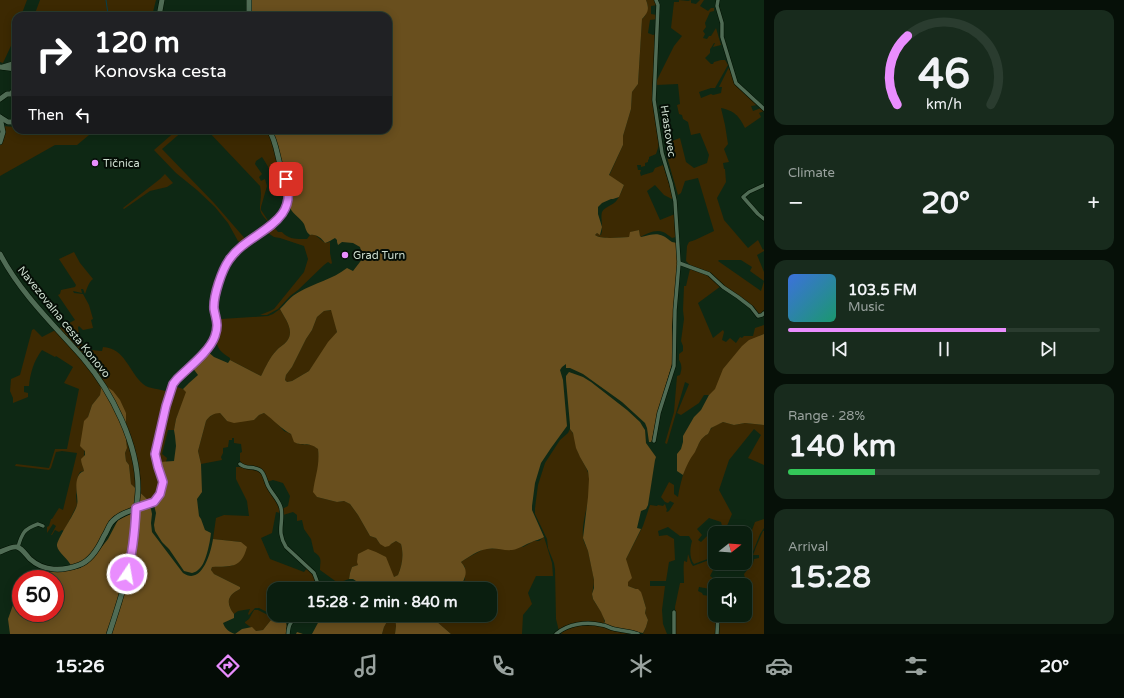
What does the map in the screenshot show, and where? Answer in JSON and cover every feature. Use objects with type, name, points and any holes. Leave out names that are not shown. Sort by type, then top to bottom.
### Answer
[{"type":"street","points":[[160,12],[162,0]]},
{"type":"street","points":[[248,12],[249,0]]},
{"type":"street","name":"Hrastovec","points":[[654,441],[659,412],[674,366],[675,310],[679,263],[675,201],[662,153],[654,100],[658,6],[656,0]]},
{"type":"street","points":[[718,0],[717,6],[722,23],[722,37],[736,83],[764,109]]},
{"type":"street","points":[[1,67],[12,64]]},
{"type":"street","points":[[1,67],[12,69]]},
{"type":"street","points":[[0,99],[7,94],[12,94]]},
{"type":"street","points":[[0,117],[4,120],[12,121]]},
{"type":"street","points":[[0,117],[3,132],[0,142]]},
{"type":"street","points":[[3,132],[12,124]]},
{"type":"street","points":[[18,547],[32,561],[43,567],[58,569],[71,568],[85,563],[99,546],[110,524],[116,518],[136,508],[154,502],[160,494],[163,482],[155,454],[166,406],[173,384],[208,349],[215,338],[218,327],[214,302],[226,264],[237,250],[274,224],[280,218],[286,205],[288,187],[271,134]]},
{"type":"street","points":[[764,185],[749,192],[743,197],[744,200],[764,219]]},
{"type":"street","name":"Navezovalna cesta Konovo","points":[[0,254],[19,285],[38,309],[84,359],[98,377],[116,408],[128,436],[134,459],[138,489],[134,535],[131,561],[121,600],[109,634]]},
{"type":"street","points":[[679,263],[709,274],[723,288],[752,307],[758,316],[762,316],[764,313]]},
{"type":"street","points":[[240,464],[244,467],[257,469],[262,472],[268,486],[280,503],[282,509],[280,533],[283,543],[314,573],[317,582]]},
{"type":"street","points":[[18,547],[22,533],[30,527],[38,524],[43,526]]},
{"type":"street","points":[[0,552],[18,547]]},
{"type":"street","points":[[674,612],[674,634]]},
{"type":"street","points":[[288,634],[289,624],[291,622]]},
{"type":"street","points":[[717,634],[718,622]]},
{"type":"street","points":[[556,634],[567,627],[585,624],[602,625],[613,629],[638,634]]},
{"type":"shaded area","points":[[0,0],[27,0],[22,12],[12,12],[12,44],[3,63],[0,62]]},
{"type":"shaded area","points":[[40,0],[156,0],[153,12],[36,12]]},
{"type":"shaded area","points":[[250,0],[646,0],[648,10],[642,19],[638,84],[632,92],[631,109],[623,136],[623,145],[609,175],[624,185],[619,197],[602,203],[598,207],[598,214],[602,227],[600,235],[597,233],[595,235],[606,238],[629,237],[630,232],[639,230],[641,237],[658,234],[664,236],[672,242],[677,243],[678,264],[672,327],[674,357],[651,442],[649,442],[645,423],[622,402],[583,374],[570,368],[566,368],[566,364],[560,370],[563,380],[567,426],[541,463],[535,483],[532,506],[532,510],[544,537],[520,548],[509,550],[490,549],[480,551],[470,556],[461,562],[466,572],[463,582],[356,582],[353,579],[349,579],[352,567],[358,565],[358,554],[368,549],[386,557],[394,577],[398,575],[402,560],[401,544],[396,541],[385,547],[380,544],[376,538],[370,536],[350,504],[344,501],[337,502],[317,497],[313,492],[318,466],[318,449],[311,445],[294,442],[291,434],[264,413],[259,415],[254,420],[234,423],[227,421],[220,413],[218,413],[212,415],[206,421],[198,451],[201,464],[202,492],[197,499],[199,516],[205,530],[211,533],[210,542],[201,567],[192,573],[184,571],[155,531],[154,525],[156,513],[154,505],[164,488],[163,475],[159,462],[174,461],[176,446],[174,430],[176,419],[186,392],[183,389],[198,375],[192,367],[207,351],[214,357],[228,363],[230,360],[261,376],[272,356],[289,337],[290,329],[280,309],[299,292],[336,275],[347,268],[353,271],[363,258],[360,247],[353,243],[342,242],[338,245],[335,238],[325,243],[319,237],[310,235],[307,232],[304,224],[291,210],[289,202],[288,179],[281,165],[272,134],[392,134],[392,12],[250,12]],"holes":[[[331,310],[337,332],[328,342],[309,371],[292,381],[287,382],[285,380],[286,375],[312,330],[317,317],[324,311]]]},
{"type":"shaded area","points":[[646,0],[655,0],[657,5],[651,6],[651,14],[657,15],[657,19],[650,20],[648,33],[653,35],[656,34],[652,93],[659,145],[656,154],[649,157],[648,162],[645,163],[645,166],[641,167],[641,165],[637,165],[638,170],[641,170],[641,176],[653,172],[655,168],[663,165],[674,199],[664,195],[655,185],[647,191],[660,220],[675,214],[676,237],[672,238],[664,232],[657,231],[640,237],[639,230],[631,232],[629,237],[598,237],[595,235],[597,233],[601,235],[602,212],[605,208],[617,200],[624,185],[609,176],[623,145],[623,136],[631,109],[632,92],[638,84],[642,19],[645,16],[648,6]]},
{"type":"shaded area","points":[[679,0],[691,0],[691,3],[696,4],[700,0],[704,0],[700,6],[708,11],[711,8],[714,8],[714,11],[710,12],[705,23],[706,27],[703,31],[705,34],[703,38],[707,39],[711,36],[716,28],[721,45],[713,47],[714,43],[710,49],[710,53],[705,58],[711,64],[725,60],[728,65],[715,88],[699,92],[701,98],[711,94],[721,93],[722,87],[719,87],[729,68],[737,86],[757,105],[751,106],[753,111],[761,108],[764,111],[759,113],[761,117],[745,128],[741,120],[736,115],[721,108],[728,144],[724,149],[729,162],[723,163],[726,182],[717,198],[724,220],[748,248],[758,240],[763,250],[764,249],[764,251],[757,255],[764,272],[764,281],[764,310],[760,314],[757,313],[754,307],[723,286],[712,275],[691,266],[686,261],[687,246],[689,242],[714,231],[698,178],[685,181],[681,193],[678,195],[667,157],[666,143],[680,138],[686,162],[694,168],[707,163],[709,155],[700,133],[691,135],[688,122],[683,119],[682,115],[679,114],[677,105],[680,104],[678,84],[655,84],[674,46],[682,36],[671,28],[674,2],[679,2]],"holes":[[[741,260],[752,267],[750,271],[764,281],[761,291],[718,261]]]},
{"type":"shaded area","points":[[2,126],[12,127],[12,134],[90,134],[77,145],[55,145],[0,176],[0,134]]},
{"type":"shaded area","points":[[172,134],[179,134],[162,149],[214,203],[247,241],[242,243],[238,241],[228,223],[215,207],[176,173],[154,150]]},
{"type":"shaded area","points":[[211,134],[270,134],[279,170],[274,173],[270,170],[262,157],[256,161],[255,164],[262,174],[259,177],[261,181],[265,179],[267,186],[261,210],[269,222],[261,213],[260,209],[260,186]]},
{"type":"shaded area","points":[[165,174],[173,183],[167,187],[150,191],[124,209],[123,208],[160,179]]},
{"type":"shaded area","points":[[274,227],[278,232],[282,232],[291,238],[307,239],[310,235],[315,235],[325,243],[330,242],[332,263],[331,264],[328,262],[324,265],[278,309],[267,315],[260,315],[274,309],[304,272],[308,259],[304,246],[274,237],[268,233],[243,249],[242,248]]},
{"type":"shaded area","points":[[74,252],[80,263],[93,279],[85,294],[83,289],[81,289],[82,293],[73,291],[74,293],[83,294],[89,305],[93,319],[91,320],[93,328],[83,330],[79,326],[78,327],[81,343],[91,350],[102,351],[103,347],[110,348],[117,352],[122,356],[143,384],[167,392],[168,394],[152,452],[160,483],[157,495],[148,500],[131,484],[129,465],[126,461],[125,453],[127,448],[126,413],[101,389],[100,395],[92,405],[88,417],[83,465],[84,471],[80,472],[78,476],[76,496],[77,505],[64,531],[62,530],[59,532],[55,530],[51,535],[56,526],[53,524],[47,533],[47,527],[59,508],[63,510],[77,453],[62,451],[56,452],[49,470],[15,466],[16,464],[49,468],[55,449],[67,449],[79,389],[64,383],[73,367],[56,356],[55,357],[42,350],[33,367],[29,386],[24,386],[24,392],[28,393],[28,397],[13,403],[13,398],[10,391],[11,379],[20,375],[32,330],[34,329],[42,337],[75,320],[58,295],[60,294],[61,290],[75,287],[76,285],[59,259]]},
{"type":"shaded area","points":[[690,269],[709,275],[721,286],[698,303],[713,338],[723,330],[722,340],[726,342],[730,338],[736,343],[740,337],[753,336],[755,328],[764,325],[764,334],[759,336],[713,392],[709,395],[704,395],[699,403],[681,415],[677,413],[689,384],[685,382],[667,444],[665,443],[674,412],[677,376],[680,375],[681,371],[679,354],[683,351],[681,341],[684,319],[684,286],[686,286]]},
{"type":"shaded area","points":[[280,309],[290,329],[289,337],[274,354],[261,376],[230,360],[230,358],[219,349],[216,341],[221,319],[268,316]]},
{"type":"shaded area","points":[[332,310],[337,332],[309,371],[292,381],[287,382],[285,380],[286,375],[312,330],[317,317],[324,311]]},
{"type":"shaded area","points":[[764,334],[764,425],[745,423],[734,425],[723,422],[711,428],[708,434],[703,437],[700,442],[683,475],[677,471],[677,454],[681,449],[683,436],[694,417],[701,410],[709,395],[715,389],[723,369],[742,346],[749,340]]},
{"type":"shaded area","points":[[569,372],[583,377],[591,382],[640,422],[645,430],[646,443],[656,457],[648,505],[646,509],[641,511],[637,528],[641,529],[626,559],[632,578],[628,582],[628,586],[638,589],[641,592],[646,608],[645,613],[648,620],[643,633],[604,624],[605,621],[593,599],[592,594],[594,580],[588,551],[583,538],[589,479],[588,471],[576,448],[573,433],[570,429],[566,380],[566,376]]},
{"type":"shaded area","points":[[100,384],[113,391],[120,400],[126,413],[127,448],[125,453],[126,461],[129,465],[131,484],[148,500],[114,516],[109,530],[86,561],[71,566],[61,554],[57,543],[77,505],[77,481],[79,475],[84,471],[81,459],[85,455],[85,451],[80,446],[84,421],[88,417],[92,405],[100,395]]},
{"type":"shaded area","points":[[174,386],[187,392],[176,419],[174,430],[168,430],[162,454],[167,458],[166,462],[159,462],[153,453]]},
{"type":"shaded area","points":[[215,413],[220,413],[227,421],[254,420],[259,415],[264,413],[271,417],[284,431],[291,434],[298,444],[313,445],[318,449],[318,471],[314,488],[317,497],[337,502],[344,501],[350,504],[370,536],[376,538],[380,544],[391,544],[396,541],[401,544],[402,560],[398,575],[394,577],[358,563],[358,565],[352,567],[349,579],[337,582],[320,570],[320,558],[314,552],[311,539],[304,529],[302,520],[297,521],[297,515],[293,512],[283,515],[282,509],[288,506],[290,496],[283,483],[273,480],[267,482],[263,472],[241,464],[241,444],[234,443],[234,438],[232,438],[232,440],[229,440],[228,447],[223,448],[221,457],[222,460],[201,464],[198,451],[208,418]]},
{"type":"shaded area","points":[[723,422],[734,425],[745,423],[764,425],[764,465],[748,458],[761,435],[754,429],[729,460],[719,490],[732,514],[727,526],[722,526],[721,522],[709,518],[697,529],[702,535],[698,540],[701,542],[708,535],[708,559],[694,564],[690,553],[692,541],[689,536],[680,536],[668,527],[658,531],[659,536],[667,535],[674,539],[675,560],[669,562],[666,581],[650,581],[650,586],[665,586],[662,610],[663,624],[667,634],[643,634],[648,620],[645,613],[646,608],[643,598],[636,589],[628,586],[626,559],[643,526],[650,505],[663,506],[665,504],[666,511],[669,511],[674,503],[670,501],[668,503],[665,502],[661,497],[669,482],[674,485],[674,494],[678,497],[682,477],[689,458],[695,451],[701,439],[708,434],[712,427]]},
{"type":"shaded area","points":[[570,429],[578,452],[589,476],[590,484],[583,539],[588,551],[594,578],[592,597],[604,617],[604,624],[577,623],[559,631],[556,619],[554,563],[548,548],[547,539],[535,514],[535,508],[538,485],[545,463],[560,440],[568,433]]},
{"type":"shaded area","points":[[236,467],[260,471],[279,504],[280,513],[276,512],[272,533],[261,538],[270,559],[304,572],[308,567],[315,580],[315,582],[267,582],[267,612],[259,608],[255,608],[249,615],[250,609],[238,611],[234,614],[229,606],[230,596],[240,589],[240,587],[211,571],[212,567],[236,564],[245,551],[241,542],[213,539],[216,518],[224,515],[249,516],[247,501],[236,479]]},
{"type":"shaded area","points":[[148,506],[151,509],[152,514],[152,532],[183,573],[190,576],[195,575],[204,566],[208,559],[213,539],[241,542],[247,547],[245,554],[238,563],[230,566],[212,567],[211,570],[214,574],[240,587],[240,589],[230,596],[229,599],[229,606],[234,614],[234,618],[223,623],[228,630],[235,634],[10,634],[8,619],[12,608],[12,622],[64,622],[64,570],[80,568],[93,558],[108,539],[118,520]]},
{"type":"shaded area","points":[[764,519],[764,528],[752,554],[752,530],[755,522]]},
{"type":"shaded area","points":[[764,531],[764,634],[718,634],[719,622],[752,622],[752,578],[745,578],[744,574],[747,570],[752,570],[754,559],[759,558],[759,555],[753,555]]},
{"type":"shaded area","points":[[544,537],[552,563],[553,576],[536,576],[528,593],[532,604],[523,615],[522,634],[451,634],[437,622],[497,622],[497,582],[464,582],[465,567],[461,562],[484,549],[523,547],[534,541],[539,541]]},
{"type":"shaded area","points":[[688,554],[693,566],[708,560],[708,570],[713,570],[710,576],[713,578],[708,578],[708,589],[699,587],[698,591],[703,595],[708,596],[708,622],[717,622],[716,634],[676,634],[675,607],[680,583],[684,583],[684,561],[687,562]]},
{"type":"shaded area","points":[[254,610],[258,610],[267,614],[267,622],[269,622],[263,630],[256,631],[245,623]]},
{"type":"shaded area","points":[[269,622],[286,622],[286,634],[235,634],[242,629],[252,627],[256,631],[263,630]]},
{"type":"shaded area","points":[[318,622],[387,622],[382,634],[312,634]]},
{"type":"shaded area","points":[[387,622],[396,622],[395,634],[382,634]]},
{"type":"shaded area","points":[[396,622],[437,622],[451,634],[395,634]]},
{"type":"shaded area","points":[[600,625],[616,631],[635,634],[560,633],[576,626]]},
{"type":"waterway","points":[[106,0],[108,12]]},
{"type":"place","name":"Tičnica","points":[[95,163]]},
{"type":"place","name":"Grad Turn","points":[[345,255]]},
{"type":"route","points":[[127,574],[131,561],[136,508],[154,502],[160,494],[163,482],[155,454],[166,406],[173,384],[187,368],[208,349],[215,338],[218,327],[214,302],[224,269],[237,250],[274,224],[280,218],[286,205],[288,195],[286,179]]}]
